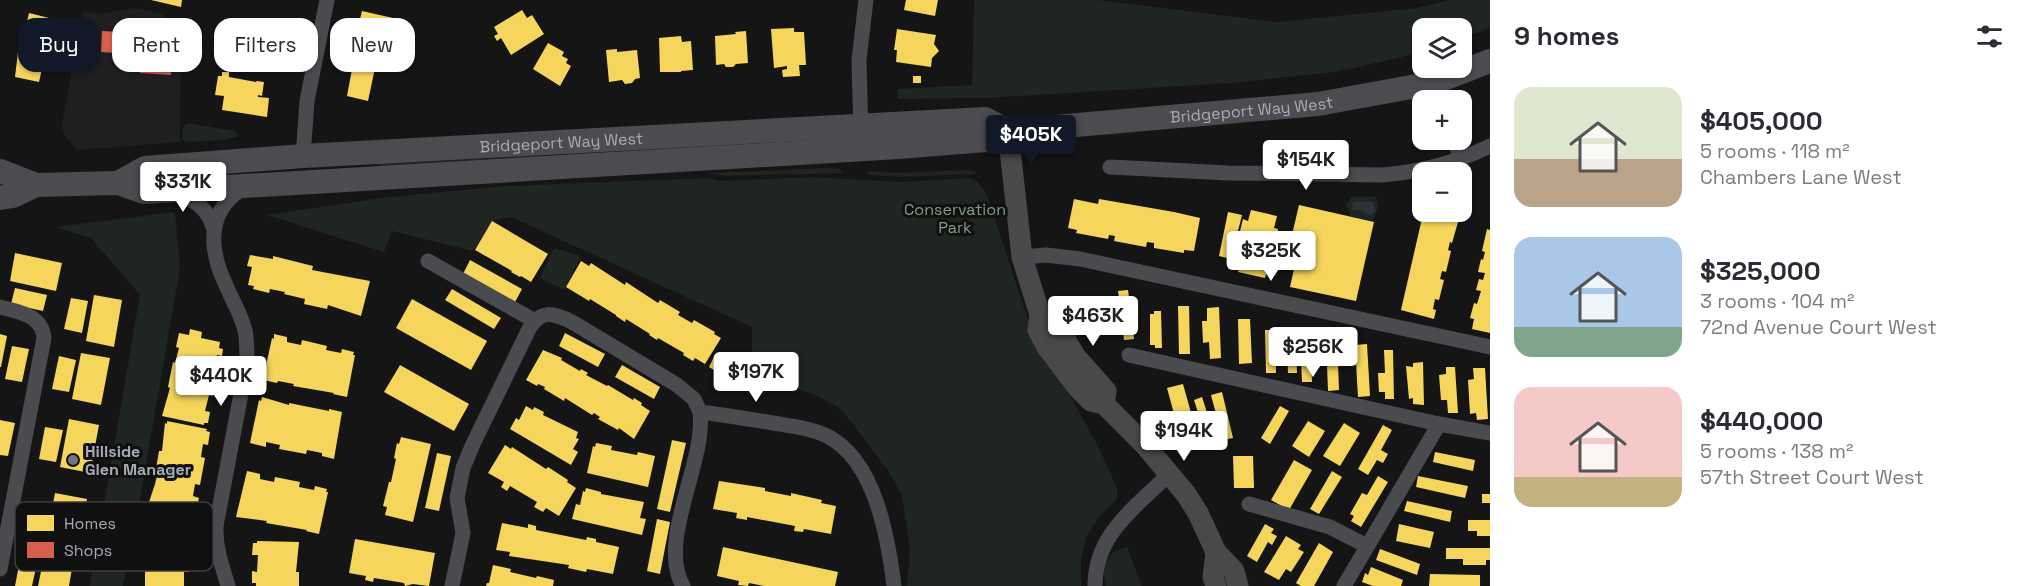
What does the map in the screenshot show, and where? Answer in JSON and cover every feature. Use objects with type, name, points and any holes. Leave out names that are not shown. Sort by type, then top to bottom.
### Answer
[{"type":"main road","name":"Bridgeport Way West","points":[[1439,90],[1490,61]]},
{"type":"main road","name":"Bridgeport Way West","points":[[0,171],[36,185],[118,183],[144,192],[400,177],[861,138],[985,120],[1008,131],[1412,94]]},
{"type":"main road","name":"Bridgeport Way West","points":[[118,183],[144,168],[303,156],[861,138]]},
{"type":"main road","points":[[250,185],[298,161],[303,156],[323,167],[365,170],[400,177]]},
{"type":"main road","name":"Bridgeport Way West","points":[[0,198],[14,196],[36,185]]},
{"type":"street","points":[[303,156],[307,100],[327,0]]},
{"type":"street","points":[[861,138],[859,60],[866,0]]},
{"type":"street","points":[[1008,131],[1022,257],[1040,315],[1054,320],[1075,356],[1106,391],[1104,404],[1170,474],[1198,513],[1216,552],[1234,571],[1238,586]]},
{"type":"street","points":[[1110,167],[1228,173],[1358,176],[1404,174],[1461,159],[1490,146]]},
{"type":"street","points":[[1458,150],[1461,159]]},
{"type":"street","points":[[213,227],[231,196],[250,185]]},
{"type":"street","points":[[165,190],[194,200],[204,211],[213,227],[217,263],[245,329],[246,369],[216,526],[216,540],[228,586]]},
{"type":"street","points":[[1022,257],[1046,255],[1080,259],[1490,347]]},
{"type":"street","points":[[428,261],[535,321]]},
{"type":"street","points":[[0,307],[32,317],[39,322],[43,329],[44,348],[19,464],[0,570]]},
{"type":"street","points":[[452,586],[463,533],[458,498],[463,468],[477,434],[535,321],[541,316],[550,314],[572,322],[682,388],[694,399],[700,412],[696,451],[675,554],[677,574],[683,586]]},
{"type":"street","points":[[1129,355],[1439,424],[1490,433]]},
{"type":"street","points":[[700,412],[803,428],[828,436],[847,451],[863,472],[873,494],[892,568],[894,586]]},
{"type":"street","points":[[1344,586],[1439,424]]},
{"type":"street","points":[[1095,586],[1096,565],[1104,544],[1117,526],[1170,474]]},
{"type":"street","points":[[1250,504],[1330,527],[1367,546]]},
{"type":"street","points":[[1216,552],[1213,576],[1216,586]]},
{"type":"shaded area","points":[[134,8],[162,14],[166,18],[112,18],[112,72],[181,72],[180,142],[77,150],[61,130],[72,72],[100,72],[100,18],[82,18],[83,11],[99,14]]},
{"type":"shaded area","points":[[1373,202],[1376,211],[1370,216],[1361,210],[1353,210],[1352,203]]},
{"type":"green space","points":[[974,0],[1098,0],[1277,22],[1418,8],[1448,0],[1490,0],[1490,28],[1472,34],[1472,18],[1412,18],[1412,54],[1335,72],[1230,83],[986,98],[898,99],[898,89],[972,85]]},
{"type":"green space","points":[[188,123],[235,131],[238,136],[224,140],[186,142],[182,139],[183,127]]},
{"type":"green space","points":[[744,143],[723,148],[395,169],[371,163]]},
{"type":"green space","points":[[841,169],[842,173],[724,176],[708,173]]},
{"type":"green space","points":[[869,171],[894,173],[976,171],[975,174],[900,177],[868,175]]},
{"type":"green space","name":"Conservation Park","points":[[810,177],[900,182],[969,178],[978,182],[987,195],[1029,323],[1098,446],[1117,488],[1117,499],[1100,516],[1086,537],[1081,561],[1081,586],[907,586],[910,550],[902,495],[887,469],[841,409],[818,396],[785,384],[752,381],[752,327],[511,217],[494,220],[473,251],[392,231],[384,252],[267,215],[389,197],[505,186],[707,178],[721,181]]},
{"type":"green space","points":[[1355,196],[1376,197],[1378,207],[1373,221],[1351,216],[1346,204]]},
{"type":"green space","points":[[175,212],[180,268],[139,502],[104,502],[140,295],[91,238],[56,227]]},
{"type":"green space","points":[[554,248],[581,256],[564,290],[540,278]]},
{"type":"green space","points":[[1127,547],[1142,586],[1106,586],[1102,566],[1113,552]]},
{"type":"green space","points":[[93,571],[126,571],[123,586],[90,586]]},
{"type":"building: Homes","points":[[151,0],[182,0],[181,7]]},
{"type":"building: Homes","points":[[906,0],[938,0],[935,16],[904,10]]},
{"type":"building: Homes","points":[[522,10],[527,18],[532,15],[544,34],[511,55],[501,38],[497,41],[494,36],[498,34],[494,27]]},
{"type":"building: Homes","points":[[362,11],[393,18],[360,18]]},
{"type":"building: Homes","points":[[29,13],[49,18],[28,18]]},
{"type":"building: Homes","points":[[794,28],[794,32],[804,32],[806,65],[799,65],[800,76],[783,77],[782,70],[787,69],[787,66],[774,68],[771,29]]},
{"type":"building: Homes","points":[[897,29],[936,35],[934,44],[939,51],[932,58],[931,67],[896,62],[897,50],[894,50]]},
{"type":"building: Homes","points":[[746,31],[748,63],[736,64],[733,67],[726,67],[724,64],[716,65],[715,36]]},
{"type":"building: Homes","points":[[681,36],[682,42],[691,41],[693,70],[660,72],[659,38]]},
{"type":"building: Homes","points":[[548,43],[564,52],[562,56],[568,59],[566,63],[571,66],[560,86],[533,69]]},
{"type":"building: Homes","points":[[617,49],[617,52],[637,50],[640,78],[635,79],[632,83],[625,84],[622,80],[609,82],[606,50]]},
{"type":"building: Homes","points":[[18,52],[18,72],[41,72],[39,82],[15,77]]},
{"type":"building: Homes","points":[[222,72],[229,72],[229,77],[264,82],[262,96],[258,95],[258,97],[269,98],[267,117],[222,110],[224,96],[215,95],[218,76],[222,76]]},
{"type":"building: Homes","points":[[352,72],[374,72],[368,101],[347,96]]},
{"type":"building: Homes","points":[[913,76],[921,76],[921,83],[913,83]]},
{"type":"building: Homes","points":[[1074,199],[1098,204],[1099,199],[1200,218],[1194,251],[1184,250],[1184,253],[1154,248],[1154,243],[1147,242],[1146,247],[1114,241],[1115,236],[1109,235],[1108,239],[1076,233],[1077,230],[1068,228]]},
{"type":"building: Homes","points":[[1299,205],[1374,222],[1356,301],[1290,287],[1300,242],[1291,239]]},
{"type":"building: Homes","points":[[1251,210],[1277,216],[1274,228],[1278,229],[1276,241],[1272,240],[1269,255],[1272,256],[1265,278],[1238,272],[1241,261],[1234,259],[1237,248],[1243,250],[1246,233],[1240,231],[1243,219],[1248,221]]},
{"type":"building: Homes","points":[[1228,212],[1242,215],[1231,259],[1219,256]]},
{"type":"building: Homes","points":[[492,221],[548,254],[531,282],[475,250]]},
{"type":"building: Homes","points":[[1421,222],[1458,222],[1448,250],[1451,251],[1446,272],[1442,271],[1440,279],[1444,280],[1439,300],[1435,299],[1434,319],[1401,310]]},
{"type":"building: Homes","points":[[1487,229],[1490,230],[1490,333],[1472,329],[1474,319],[1470,318],[1474,303],[1477,304],[1481,291],[1476,290],[1479,279],[1483,280],[1485,273],[1478,272],[1485,252],[1482,251]]},
{"type":"building: Homes","points":[[15,253],[62,263],[56,291],[10,281]]},
{"type":"building: Homes","points":[[250,255],[273,259],[273,256],[313,266],[312,270],[370,281],[361,316],[328,305],[327,309],[304,304],[305,299],[284,294],[285,292],[270,289],[269,293],[253,289],[254,286],[248,285],[252,267],[247,266]]},
{"type":"building: Homes","points":[[470,260],[522,289],[515,302],[463,274]]},
{"type":"building: Homes","points":[[581,261],[589,266],[591,263],[658,303],[660,300],[680,312],[678,315],[692,323],[694,320],[715,332],[714,334],[721,338],[705,364],[695,358],[693,361],[683,355],[684,353],[658,338],[657,340],[626,319],[625,322],[590,299],[589,301],[566,287]]},
{"type":"building: Homes","points":[[15,288],[47,295],[43,311],[11,304]]},
{"type":"building: Homes","points":[[452,289],[501,318],[494,329],[445,300]]},
{"type":"building: Homes","points":[[1128,290],[1134,339],[1124,340],[1118,291]]},
{"type":"building: Homes","points":[[94,295],[122,300],[114,347],[86,341]]},
{"type":"building: Homes","points":[[71,298],[88,301],[82,333],[64,329]]},
{"type":"building: Homes","points":[[412,299],[487,341],[471,370],[396,328]]},
{"type":"building: Homes","points":[[1178,306],[1189,306],[1190,354],[1179,354]]},
{"type":"building: Homes","points":[[1219,307],[1221,358],[1210,359],[1209,342],[1203,343],[1202,321],[1207,321],[1207,308]]},
{"type":"building: Homes","points":[[1154,311],[1161,311],[1162,348],[1150,345],[1150,314],[1154,314]]},
{"type":"building: Homes","points":[[1238,319],[1250,319],[1252,363],[1239,364]]},
{"type":"building: Homes","points":[[190,329],[202,332],[201,338],[220,342],[219,348],[223,349],[222,356],[217,355],[213,370],[218,371],[213,396],[209,395],[205,411],[210,412],[208,423],[204,425],[162,416],[170,388],[168,387],[173,362],[175,363],[179,348],[176,347],[179,333],[189,335]]},
{"type":"building: Homes","points":[[1265,330],[1276,330],[1276,373],[1266,373]]},
{"type":"building: Homes","points":[[565,333],[605,354],[598,367],[559,346]]},
{"type":"building: Homes","points":[[0,334],[7,336],[1,367],[0,367]]},
{"type":"building: Homes","points":[[274,334],[287,337],[287,342],[301,345],[302,340],[327,346],[326,350],[341,353],[342,349],[354,352],[347,397],[293,386],[294,384],[263,380]]},
{"type":"building: Homes","points":[[1310,338],[1312,382],[1302,382],[1300,339]]},
{"type":"building: Homes","points":[[1337,338],[1339,390],[1328,391],[1326,339]]},
{"type":"building: Homes","points":[[1287,342],[1296,342],[1297,373],[1288,373]]},
{"type":"building: Homes","points":[[1367,344],[1370,396],[1358,397],[1355,345]]},
{"type":"building: Homes","points":[[12,346],[29,349],[22,382],[5,379]]},
{"type":"building: Homes","points":[[543,350],[562,358],[561,360],[580,371],[581,369],[588,373],[586,375],[642,403],[641,405],[650,411],[634,439],[619,428],[618,430],[598,419],[600,417],[594,413],[592,415],[565,398],[564,401],[544,389],[545,387],[538,384],[537,386],[526,380]]},
{"type":"building: Homes","points":[[1384,350],[1393,350],[1394,399],[1385,399],[1385,392],[1379,392],[1378,373],[1385,373]]},
{"type":"building: Homes","points":[[81,353],[110,358],[101,405],[72,399]]},
{"type":"building: Homes","points":[[59,356],[76,360],[69,392],[52,389]]},
{"type":"building: Homes","points":[[714,357],[725,363],[719,373],[709,367]]},
{"type":"building: Homes","points":[[1423,362],[1424,405],[1413,404],[1413,398],[1409,399],[1406,366],[1413,367],[1413,363]]},
{"type":"building: Homes","points":[[400,365],[469,404],[454,431],[384,392]]},
{"type":"building: Homes","points":[[622,365],[660,387],[654,399],[615,377]]},
{"type":"building: Homes","points":[[1446,367],[1455,367],[1458,413],[1448,413],[1447,400],[1441,400],[1439,375],[1446,374]]},
{"type":"building: Homes","points":[[1473,368],[1485,368],[1488,419],[1477,420],[1476,413],[1470,414],[1468,380],[1474,379]]},
{"type":"building: Homes","points":[[1183,384],[1195,427],[1179,432],[1167,388]]},
{"type":"building: Homes","points":[[1222,392],[1233,438],[1223,440],[1211,395]]},
{"type":"building: Homes","points":[[262,397],[289,405],[289,403],[342,412],[334,459],[322,456],[322,453],[307,450],[306,454],[279,449],[280,445],[266,442],[266,447],[250,443],[259,400],[261,401]]},
{"type":"building: Homes","points":[[1202,397],[1211,425],[1203,428],[1194,400]]},
{"type":"building: Homes","points":[[526,406],[544,412],[543,415],[578,432],[576,438],[579,439],[573,449],[578,452],[571,465],[510,429],[516,418],[519,420]]},
{"type":"building: Homes","points":[[1280,406],[1289,411],[1270,444],[1261,438]]},
{"type":"building: Homes","points":[[69,419],[99,425],[90,473],[60,467]]},
{"type":"building: Homes","points":[[0,420],[15,423],[8,456],[0,455]]},
{"type":"building: Homes","points":[[167,421],[207,429],[206,431],[210,432],[208,445],[203,444],[201,457],[205,458],[200,485],[195,484],[193,496],[199,498],[198,502],[149,502],[157,476],[155,475],[159,451],[162,451],[165,423],[167,424]]},
{"type":"building: Homes","points":[[1308,421],[1325,431],[1309,457],[1292,446]]},
{"type":"building: Homes","points":[[1344,423],[1360,433],[1340,466],[1323,456]]},
{"type":"building: Homes","points":[[1383,425],[1392,430],[1381,450],[1388,454],[1383,463],[1377,460],[1368,475],[1358,469]]},
{"type":"building: Homes","points":[[45,427],[63,430],[56,462],[39,459]]},
{"type":"building: Homes","points":[[401,437],[431,444],[413,522],[385,515],[387,507],[383,506],[389,482],[391,482],[397,443],[399,444]]},
{"type":"building: Homes","points":[[672,440],[686,443],[670,512],[657,509]]},
{"type":"building: Homes","points":[[596,443],[612,446],[611,450],[655,456],[648,487],[587,473],[593,446],[595,447]]},
{"type":"building: Homes","points":[[505,445],[511,449],[512,447],[546,469],[548,467],[576,488],[559,516],[546,508],[543,512],[534,507],[537,502],[510,486],[507,491],[501,487],[504,482],[488,473]]},
{"type":"building: Homes","points":[[1435,452],[1475,460],[1473,471],[1433,462]]},
{"type":"building: Homes","points":[[437,453],[451,456],[439,511],[425,508]]},
{"type":"building: Homes","points":[[1233,456],[1253,456],[1254,488],[1234,488]]},
{"type":"building: Homes","points":[[1294,460],[1312,470],[1289,510],[1271,500]]},
{"type":"building: Homes","points":[[247,471],[260,474],[260,479],[274,482],[275,477],[300,482],[299,487],[314,490],[315,486],[327,489],[319,534],[266,523],[267,521],[236,517]]},
{"type":"building: Homes","points":[[1332,471],[1342,477],[1319,514],[1310,509]]},
{"type":"building: Homes","points":[[1378,476],[1388,482],[1361,527],[1351,521],[1354,516],[1350,514],[1362,493],[1367,495]]},
{"type":"building: Homes","points":[[1418,476],[1468,486],[1465,498],[1416,487]]},
{"type":"building: Homes","points":[[719,481],[765,488],[765,491],[791,496],[791,493],[822,500],[821,503],[836,506],[831,534],[804,529],[803,532],[794,531],[795,526],[747,517],[747,520],[736,518],[737,513],[713,509]]},
{"type":"building: Homes","points":[[586,488],[601,492],[601,494],[644,502],[640,518],[646,519],[642,535],[572,519],[576,504],[580,505],[583,491],[585,492]]},
{"type":"building: Homes","points":[[55,493],[87,499],[86,502],[53,502]]},
{"type":"building: Homes","points":[[1482,494],[1490,494],[1490,503],[1482,503]]},
{"type":"building: Homes","points":[[1407,501],[1452,511],[1450,522],[1404,511]]},
{"type":"building: Homes","points":[[657,519],[670,522],[660,574],[647,571]]},
{"type":"building: Homes","points":[[1468,520],[1490,520],[1490,536],[1477,536],[1477,531],[1468,531]]},
{"type":"building: Homes","points":[[502,523],[528,528],[528,524],[536,526],[536,530],[586,540],[587,537],[596,539],[596,542],[619,547],[613,574],[587,569],[586,572],[568,568],[569,565],[509,556],[510,552],[496,550]]},
{"type":"building: Homes","points":[[1265,524],[1274,529],[1271,533],[1277,536],[1272,545],[1268,542],[1257,562],[1247,556]]},
{"type":"building: Homes","points":[[1399,524],[1434,532],[1430,548],[1396,541]]},
{"type":"building: Homes","points":[[1286,536],[1301,545],[1298,549],[1304,552],[1291,572],[1286,569],[1279,580],[1264,572]]},
{"type":"building: Homes","points":[[355,539],[435,553],[429,586],[413,584],[405,586],[404,583],[374,578],[373,582],[365,580],[366,576],[349,573]]},
{"type":"building: Homes","points":[[257,541],[299,542],[296,572],[299,572],[299,586],[256,586],[256,583],[252,583],[252,571],[257,572],[258,555],[252,555],[253,543]]},
{"type":"building: Homes","points":[[1319,543],[1333,552],[1314,586],[1301,586],[1296,583]]},
{"type":"building: Homes","points":[[723,547],[838,572],[835,586],[764,586],[749,583],[748,586],[738,585],[739,581],[717,576]]},
{"type":"building: Homes","points":[[1446,548],[1490,548],[1490,560],[1486,560],[1486,565],[1463,565],[1463,559],[1446,559]]},
{"type":"building: Homes","points":[[1380,549],[1420,564],[1417,575],[1376,560]]},
{"type":"building: Homes","points":[[493,565],[511,569],[510,572],[554,580],[553,586],[486,586],[489,583]]},
{"type":"building: Homes","points":[[1371,567],[1403,580],[1401,586],[1373,586],[1362,582],[1365,573],[1368,575]]},
{"type":"building: Homes","points":[[18,571],[35,571],[32,586],[15,586]]},
{"type":"building: Homes","points":[[41,571],[72,571],[69,586],[38,586]]},
{"type":"building: Homes","points":[[145,571],[189,571],[184,572],[184,586],[145,586]]},
{"type":"building: Homes","points":[[1430,574],[1480,575],[1480,586],[1429,586]]},
{"type":"building: Shops","points":[[102,31],[112,32],[112,53],[101,52]]},
{"type":"building: Shops","points":[[140,72],[171,72],[171,75]]},
{"type":"place","name":"Hillside Glen Manager","points":[[73,460]]}]
